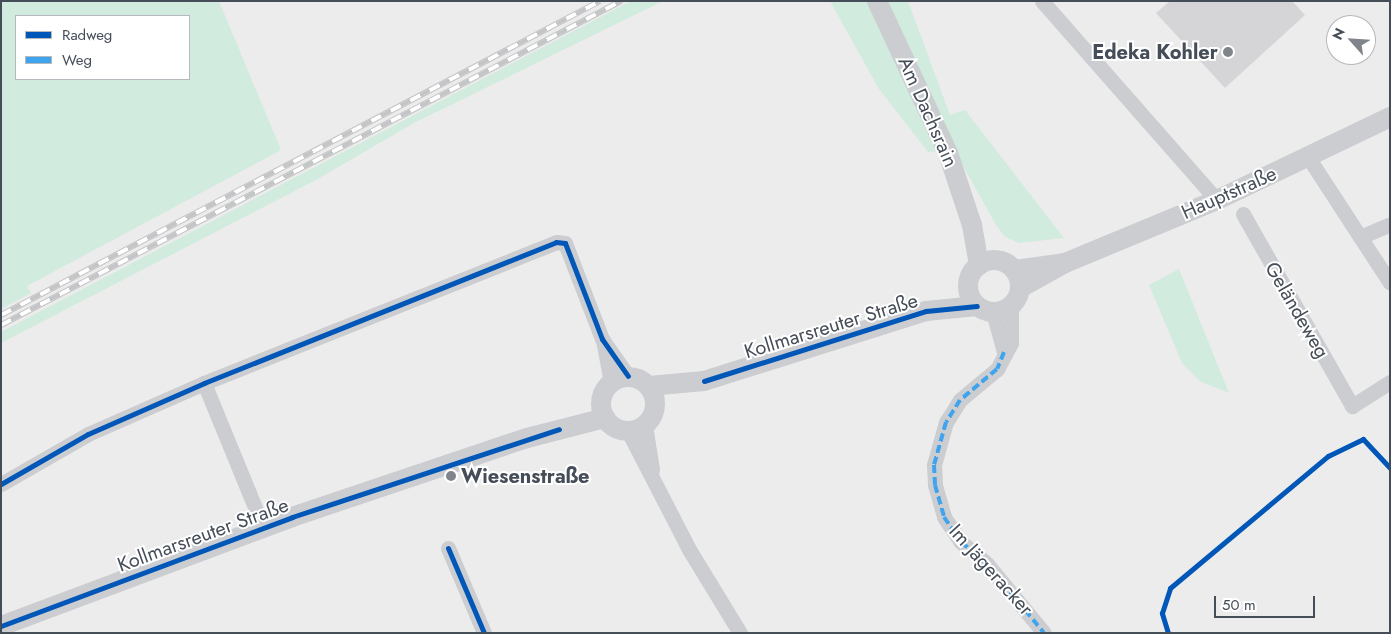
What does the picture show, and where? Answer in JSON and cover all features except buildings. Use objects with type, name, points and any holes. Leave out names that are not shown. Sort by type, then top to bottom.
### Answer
[{"type":"main road","name":"Am Dachsrain","points":[[877,1],[948,153],[972,225],[986,237],[987,262]]},
{"type":"main road","name":"Hauptstraße","points":[[1015,288],[1065,263],[1217,200],[1390,116]]},
{"type":"main road","points":[[985,309],[968,285],[987,262],[1015,288]]},
{"type":"main road","name":"Kollmarsreuter Straße","points":[[652,393],[695,383],[926,311],[968,285]]},
{"type":"main road","name":"Kollmarsreuter Straße","points":[[926,311],[985,309],[1015,288]]},
{"type":"main road","points":[[619,379],[652,393],[637,428],[616,428],[603,412],[619,379]]},
{"type":"main road","name":"Kollmarsreuter Straße","points":[[1,626],[292,517],[603,412]]},
{"type":"street","points":[[1042,1],[1217,200]]},
{"type":"street","points":[[1308,157],[1390,283]]},
{"type":"street","name":"Geländeweg","points":[[1243,214],[1352,406],[1390,382]]},
{"type":"street","points":[[1360,237],[1390,224]]},
{"type":"street","points":[[1,484],[88,434],[204,383],[556,242],[565,243],[619,379]]},
{"type":"street","name":"Im Jägeracker","points":[[1015,288],[1013,330],[997,369],[960,400],[946,422],[934,465],[935,485],[944,517],[962,542],[987,564],[1044,633]]},
{"type":"street","points":[[985,309],[1004,352]]},
{"type":"street","points":[[204,383],[256,510]]},
{"type":"street","points":[[637,428],[654,476],[690,551],[740,633]]},
{"type":"street","points":[[448,548],[484,633]]},
{"type":"green space","points":[[1,1],[219,1],[281,150],[27,286],[31,293],[1,309]]},
{"type":"green space","points":[[631,1],[663,1],[414,123],[316,180],[1,343],[1,332]]},
{"type":"green space","points":[[830,1],[868,1],[938,151],[928,152],[879,89]]},
{"type":"green space","points":[[887,1],[908,1],[950,115],[965,110],[1064,238],[1019,243],[1005,237],[996,225],[953,148]]},
{"type":"green space","points":[[1179,269],[1229,393],[1201,382],[1182,363],[1149,285]]},
{"type":"railway","points":[[1,315],[600,1]]},
{"type":"railway","points":[[1,325],[621,1]]},
{"type":"marked path","points":[[1004,352],[997,369],[960,400],[946,422],[934,465],[935,485],[944,517],[961,542],[987,564],[1044,633]]},
{"type":"cycle path","points":[[1,484],[88,434],[204,383],[556,242],[565,243],[602,339],[628,376]]},
{"type":"cycle path","points":[[704,381],[926,311],[977,306]]},
{"type":"cycle path","points":[[1,626],[292,517],[559,429]]},
{"type":"cycle path","points":[[1168,633],[1162,613],[1170,588],[1328,456],[1363,439],[1390,468]]},
{"type":"cycle path","points":[[448,548],[484,633]]},
{"type":"place","name":"Edeka Kohler","points":[[1228,52]]},
{"type":"place","name":"Wiesenstraße","points":[[451,476]]}]
